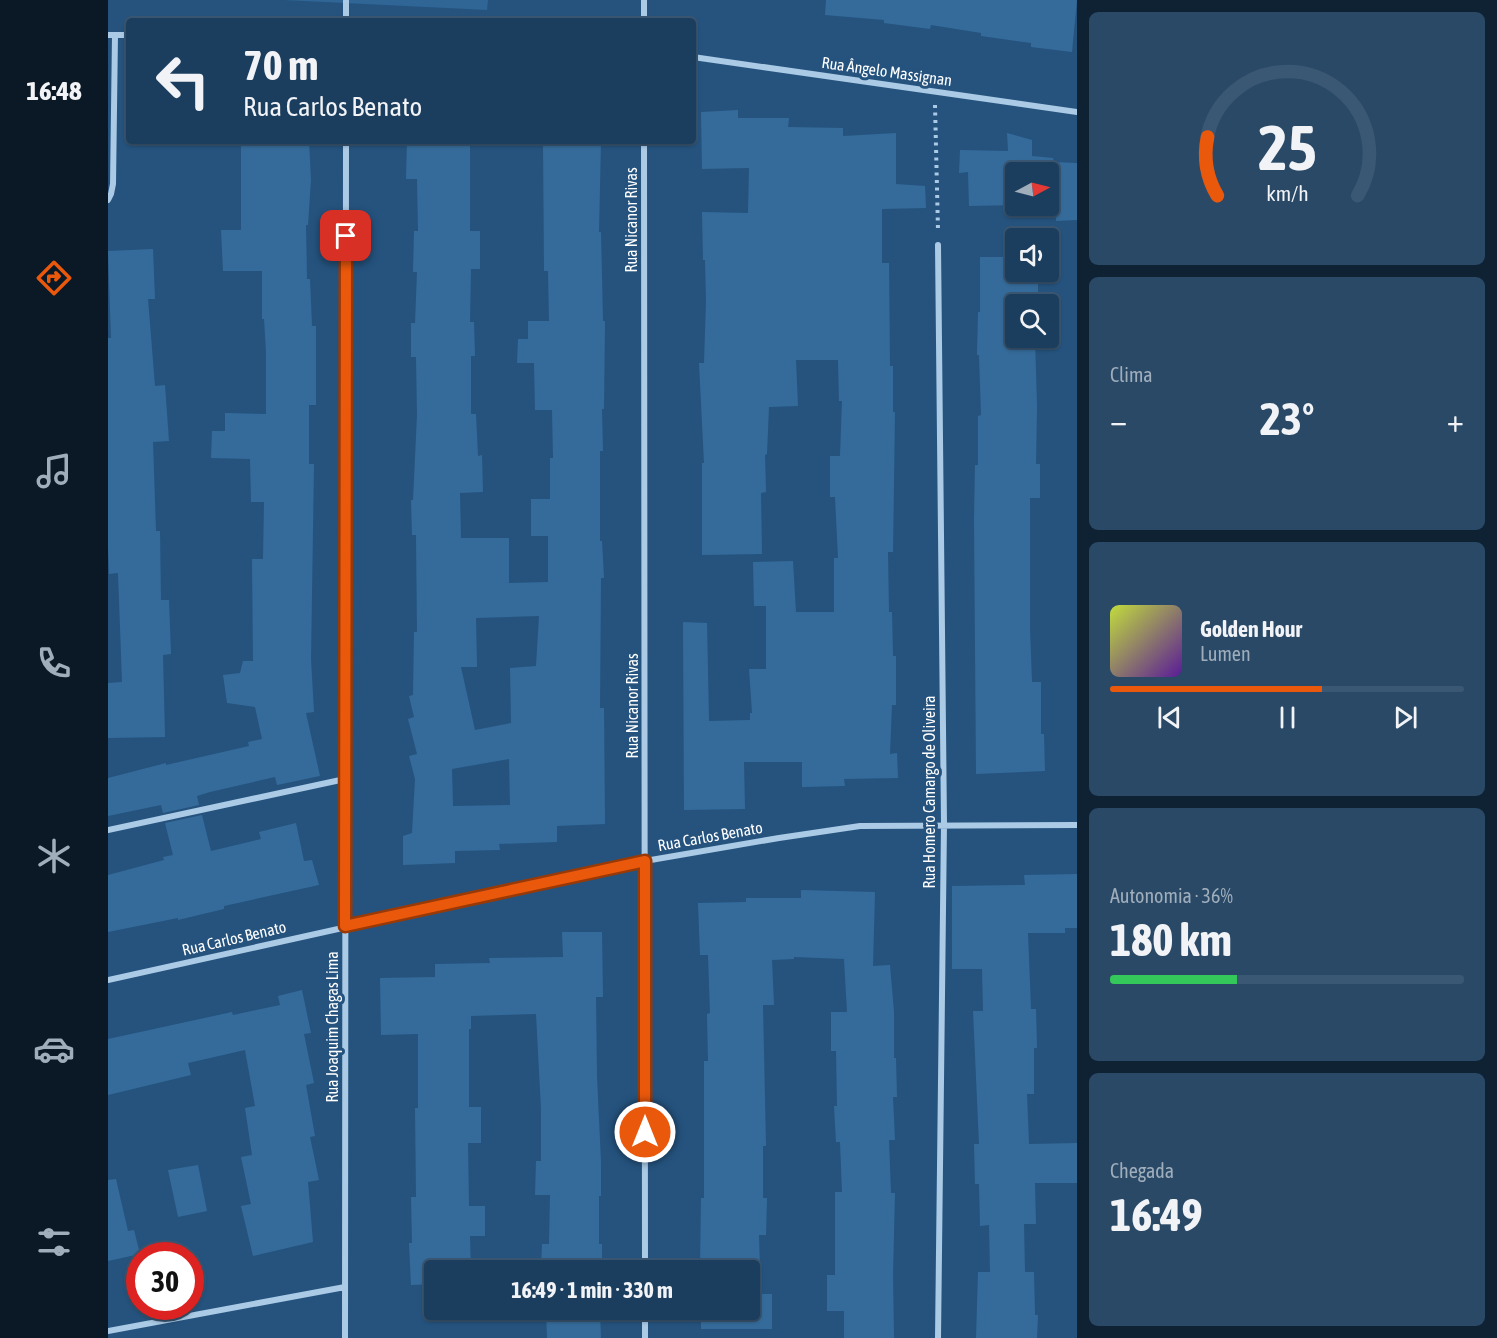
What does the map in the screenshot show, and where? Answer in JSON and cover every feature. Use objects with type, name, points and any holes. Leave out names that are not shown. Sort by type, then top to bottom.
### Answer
[{"type":"street","points":[[346,0],[346,18]]},
{"type":"street","points":[[644,0],[644,18]]},
{"type":"street","points":[[108,200],[113,184],[111,35]]},
{"type":"street","name":"Rua Ângelo Massignan","points":[[696,57],[1077,112]]},
{"type":"street","name":"Rua Joaquim Chagas Lima","points":[[345,1338],[346,144]]},
{"type":"street","name":"Rua Nicanor Rivas","points":[[645,144],[645,1260]]},
{"type":"street","name":"Rua Homero Camargo de Oliveira","points":[[938,245],[944,824],[938,1338]]},
{"type":"street","points":[[108,831],[345,779]]},
{"type":"street","name":"Rua Carlos Benato","points":[[108,980],[645,861],[779,838],[860,826],[1077,825]]},
{"type":"street","points":[[108,1331],[345,1287]]},
{"type":"street","points":[[645,1320],[645,1338]]},
{"type":"path","points":[[935,91],[938,245]]},
{"type":"shaded area","points":[[283,0],[488,0],[487,10]]},
{"type":"building","points":[[826,0],[1077,0],[1072,52],[1031,47],[1031,43],[981,36],[981,33],[931,25],[930,29],[884,23],[884,20],[825,15]]},
{"type":"building","points":[[738,110],[738,118],[789,118],[788,127],[843,128],[843,136],[896,133],[896,184],[925,186],[926,208],[882,209],[882,263],[889,263],[890,366],[893,366],[893,412],[895,412],[893,552],[888,552],[889,612],[892,612],[893,656],[896,656],[896,705],[892,705],[890,754],[897,753],[898,778],[844,779],[845,786],[802,787],[802,762],[744,762],[745,809],[684,810],[683,622],[707,623],[709,721],[750,720],[750,713],[752,713],[749,669],[766,669],[766,606],[754,606],[753,562],[793,561],[796,612],[834,612],[834,558],[838,558],[835,497],[830,497],[830,456],[840,456],[842,401],[839,401],[838,360],[796,360],[798,406],[769,407],[767,454],[765,455],[766,492],[761,493],[762,554],[702,555],[702,463],[704,463],[699,363],[704,363],[706,301],[702,212],[748,213],[749,168],[702,169],[701,112]]},
{"type":"building","points":[[1007,133],[1032,140],[1032,156],[1053,158],[1054,162],[1005,162],[1005,205],[969,206],[968,172],[959,173],[960,150],[1008,151]]},
{"type":"building","points":[[241,144],[309,144],[311,180],[308,225],[306,225],[307,279],[310,279],[312,326],[316,326],[316,405],[309,405],[309,464],[314,464],[311,659],[314,712],[306,713],[320,776],[277,785],[275,777],[197,796],[199,805],[163,813],[161,805],[108,816],[108,778],[249,746],[248,742],[262,739],[255,707],[227,703],[223,675],[240,673],[243,661],[253,661],[252,559],[263,559],[264,502],[251,502],[250,459],[211,458],[212,431],[225,431],[225,413],[266,414],[262,271],[223,271],[221,230],[241,230]]},
{"type":"building","points":[[407,144],[470,144],[470,231],[480,231],[480,269],[471,269],[470,322],[474,322],[475,356],[471,356],[471,414],[476,414],[478,456],[482,455],[483,492],[460,493],[461,538],[509,538],[509,583],[548,582],[548,536],[531,536],[531,499],[550,499],[550,458],[553,458],[552,410],[535,410],[534,363],[517,363],[518,339],[528,339],[528,321],[549,321],[548,271],[544,271],[543,144],[601,144],[599,232],[601,232],[603,321],[605,321],[603,451],[600,451],[600,541],[602,541],[604,578],[601,578],[600,708],[604,708],[605,824],[557,826],[557,842],[499,844],[500,850],[455,851],[455,863],[403,865],[403,836],[412,833],[415,779],[409,756],[417,754],[408,719],[414,717],[409,696],[413,695],[414,632],[417,632],[416,535],[412,535],[411,500],[413,500],[417,415],[416,357],[411,357],[411,323],[415,323],[417,272],[413,272],[414,231],[418,231],[417,179],[406,179]],"holes":[[[539,616],[536,666],[510,668],[511,723],[475,730],[461,667],[477,667],[476,618]],[[509,759],[510,805],[453,806],[452,769]]]},
{"type":"building","points":[[1059,162],[1077,163],[1077,220],[1056,221],[1056,216],[1059,216]]},
{"type":"building","points":[[153,249],[155,299],[148,299],[155,386],[165,385],[169,441],[153,442],[156,531],[160,531],[161,600],[169,600],[171,654],[163,655],[165,737],[108,738],[108,683],[122,682],[118,573],[109,574],[108,548],[108,338],[111,338],[108,251]]},
{"type":"building","points":[[980,257],[1005,257],[1005,282],[1038,282],[1038,294],[1005,294],[1005,348],[1035,348],[1036,464],[1040,464],[1040,498],[1030,498],[1030,629],[1032,682],[1041,682],[1041,734],[1044,734],[1045,771],[976,774],[974,519],[975,465],[978,465],[978,416],[981,415],[979,355],[977,355],[978,312],[980,312]]},
{"type":"building","points":[[202,815],[211,851],[261,839],[259,832],[296,823],[304,861],[312,860],[319,885],[224,906],[224,909],[178,920],[178,918],[108,932],[108,875],[164,860],[163,857],[173,855],[165,823]]},
{"type":"building","points":[[1077,874],[1077,928],[1065,928],[1065,933],[1028,933],[1031,1009],[1036,1009],[1037,1048],[1034,1048],[1034,1094],[1027,1094],[1029,1144],[1077,1143],[1077,1183],[1035,1183],[1036,1224],[1024,1224],[1025,1272],[1034,1272],[1035,1315],[1038,1315],[1037,1338],[976,1338],[978,1272],[990,1272],[989,1225],[980,1226],[979,1184],[975,1184],[974,1144],[979,1144],[973,1011],[983,1011],[982,969],[952,969],[952,886],[1025,885],[1024,875]]},
{"type":"building","points":[[801,890],[875,892],[873,966],[890,965],[894,1012],[894,1058],[896,1058],[897,1097],[893,1097],[895,1140],[889,1140],[891,1193],[895,1193],[894,1338],[844,1338],[844,1311],[827,1311],[827,1275],[835,1275],[835,1192],[842,1192],[840,1142],[836,1142],[834,1106],[837,1106],[836,1051],[831,1051],[831,1012],[847,1012],[844,959],[794,957],[794,959],[772,960],[774,1005],[763,1005],[766,1146],[763,1146],[763,1198],[767,1198],[766,1235],[759,1235],[760,1260],[700,1260],[701,1198],[704,1198],[704,1061],[708,1061],[707,1014],[710,1013],[708,955],[700,955],[698,903],[746,902],[746,898],[801,898]]},
{"type":"building","points":[[562,932],[602,932],[603,997],[596,997],[601,1162],[599,1244],[602,1244],[602,1260],[541,1260],[542,1244],[549,1244],[550,1195],[535,1195],[536,1161],[541,1161],[536,1014],[471,1016],[469,1107],[481,1107],[481,1143],[468,1143],[469,1206],[485,1206],[485,1236],[470,1236],[471,1260],[424,1260],[424,1284],[411,1285],[409,1243],[412,1243],[411,1197],[416,1197],[415,1108],[418,1108],[418,1034],[381,1035],[380,978],[435,977],[435,964],[490,963],[489,958],[563,957]]},
{"type":"building","points":[[302,990],[311,1033],[304,1034],[314,1083],[306,1085],[315,1136],[310,1137],[319,1180],[308,1182],[313,1242],[253,1256],[241,1206],[251,1204],[241,1157],[252,1155],[245,1108],[255,1106],[245,1050],[188,1063],[191,1075],[108,1095],[108,1039],[232,1012],[233,1015],[280,1005],[278,996]]},
{"type":"building","points":[[198,1165],[207,1211],[178,1217],[168,1170]]},
{"type":"building","points":[[116,1179],[128,1231],[134,1230],[137,1242],[126,1242],[126,1257],[108,1261],[108,1180]]},
{"type":"building","points":[[760,1294],[772,1294],[772,1329],[701,1329],[701,1320],[760,1320]]},
{"type":"building","points":[[546,1320],[600,1320],[601,1338],[547,1338]]},
{"type":"route","points":[[346,236],[345,926],[645,861],[645,1132]]}]
